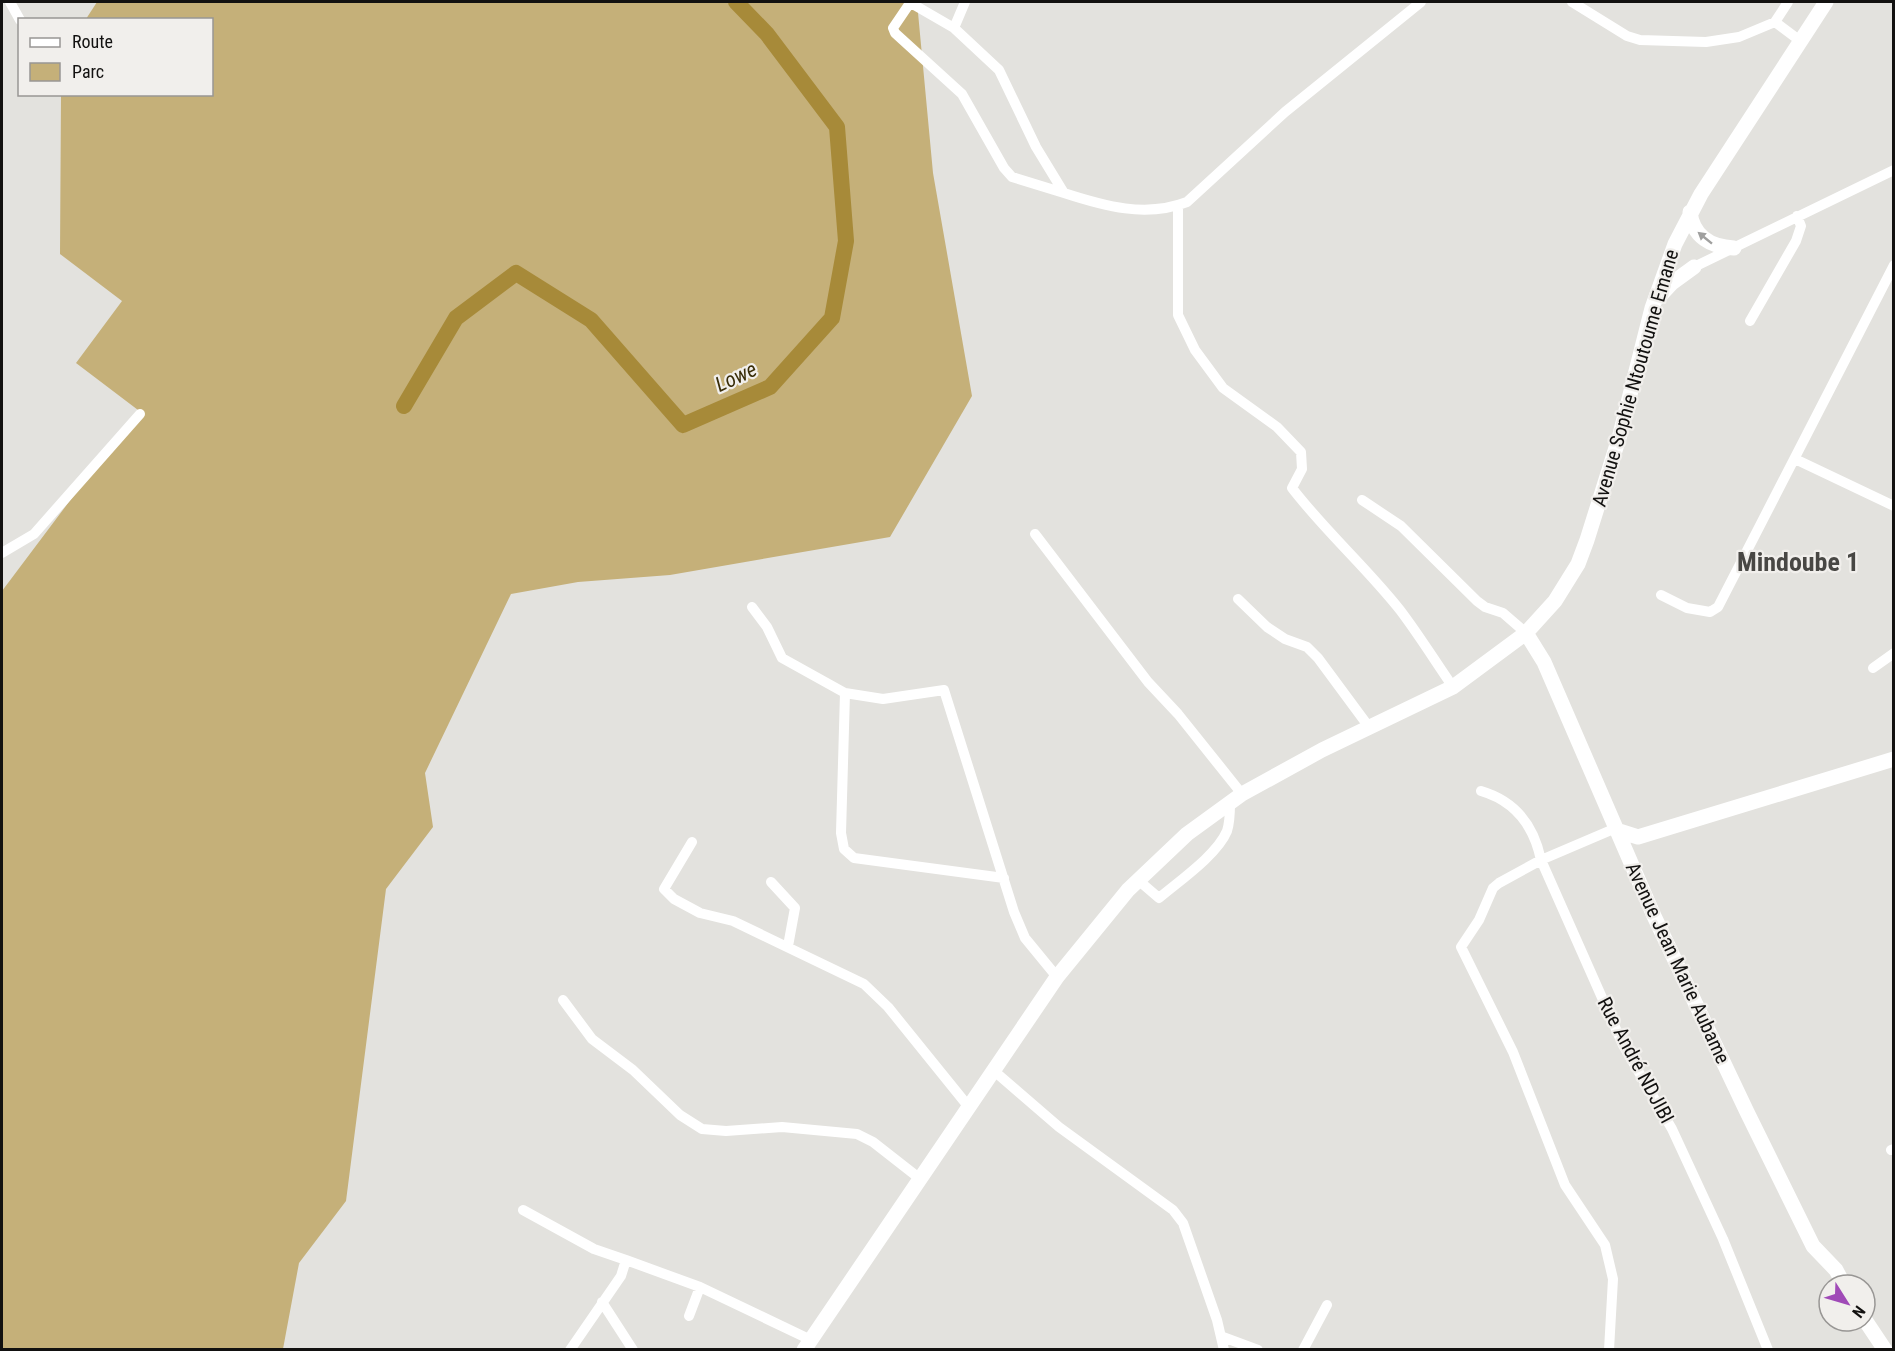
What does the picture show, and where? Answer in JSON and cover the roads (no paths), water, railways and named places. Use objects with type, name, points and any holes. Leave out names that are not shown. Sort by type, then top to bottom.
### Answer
[{"type":"street","points":[[10,2],[19,18]]},
{"type":"street","points":[[1064,193],[1036,147],[999,70],[954,28],[910,2],[896,21],[893,28],[895,33],[962,94],[1004,168],[1012,177],[1100,205],[1126,209],[1161,209],[1187,202],[1211,183],[1285,112],[1421,2]]},
{"type":"street","points":[[954,28],[965,2]]},
{"type":"street","points":[[1572,2],[1627,36],[1640,40],[1706,42],[1739,37],[1775,21],[1788,2]]},
{"type":"street","name":"Avenue Sophie Ntoutoume Emane","points":[[807,1345],[1057,977],[1100,922],[1138,880],[1187,834],[1236,798],[1369,727],[1453,687],[1526,633],[1567,585],[1587,540],[1619,438],[1652,308],[1670,255],[1690,212],[1799,40],[1826,2]]},
{"type":"street","points":[[1775,21],[1799,40]]},
{"type":"street","points":[[1652,308],[1667,288],[1694,267],[1893,170]]},
{"type":"street","points":[[1178,205],[1178,315],[1195,350],[1223,388],[1277,427],[1301,452],[1302,469],[1292,488],[1305,506],[1333,533],[1399,610],[1453,687]]},
{"type":"street","points":[[1690,212],[1695,228],[1706,241],[1734,249]]},
{"type":"street","points":[[1750,321],[1796,241],[1801,226],[1797,216]]},
{"type":"street","points":[[1670,255],[1677,264],[1694,267]]},
{"type":"street","points":[[1661,596],[1698,612],[1710,612],[1718,607],[1893,265]]},
{"type":"street","points":[[2,553],[34,534],[140,414]]},
{"type":"street","points":[[1795,459],[1893,506]]},
{"type":"street","points":[[1362,500],[1401,526],[1477,601],[1503,613],[1526,633]]},
{"type":"street","points":[[1035,534],[1148,682],[1178,714],[1236,798],[1225,836],[1159,898],[1138,880]]},
{"type":"street","points":[[1238,599],[1267,627],[1285,639],[1307,647],[1318,658],[1369,727]]},
{"type":"street","points":[[752,607],[767,627],[782,658],[845,693],[883,699],[944,690],[1024,938],[1057,977]]},
{"type":"street","name":"Avenue Jean Marie Aubame","points":[[1526,633],[1544,662],[1654,916],[1813,1246],[1838,1273]]},
{"type":"street","points":[[1873,668],[1893,653]]},
{"type":"street","points":[[845,693],[841,833],[844,849],[854,858],[1004,878]]},
{"type":"street","points":[[1609,1350],[1613,1279],[1605,1245],[1565,1185],[1513,1052],[1461,947],[1479,920],[1493,888],[1541,860],[1616,829],[1638,837],[1893,759]]},
{"type":"street","name":"Rue André NDJIBI","points":[[1481,791],[1500,797],[1516,810],[1538,844],[1541,860],[1623,1045],[1672,1129],[1768,1350]]},
{"type":"street","points":[[1628,857],[1638,837]]},
{"type":"street","points":[[692,842],[664,889],[674,899],[700,913],[733,921],[864,984],[888,1007],[968,1107]]},
{"type":"street","points":[[771,882],[795,908],[788,946]]},
{"type":"street","points":[[563,1000],[592,1039],[633,1071],[680,1115],[702,1129],[726,1131],[782,1127],[857,1134],[873,1142],[919,1178]]},
{"type":"street","points":[[993,1070],[1059,1127],[1173,1209],[1183,1223],[1223,1336],[1224,1350]]},
{"type":"street","points":[[523,1210],[594,1249],[700,1287],[807,1345]]},
{"type":"street","points":[[570,1350],[621,1276],[626,1260]]},
{"type":"street","points":[[689,1316],[700,1287]]},
{"type":"street","points":[[602,1302],[633,1350]]},
{"type":"street","points":[[1303,1350],[1327,1305]]},
{"type":"street","points":[[1874,1333],[1885,1350]]},
{"type":"street","points":[[1223,1336],[1258,1350]]},
{"type":"waterway","name":"Lowe","points":[[404,406],[456,318],[516,273],[591,320],[683,425],[770,387],[832,318],[846,241],[837,127],[767,34],[736,2]]},
{"type":"district","name":"Mindoube 1","points":[[1798,562]]}]
